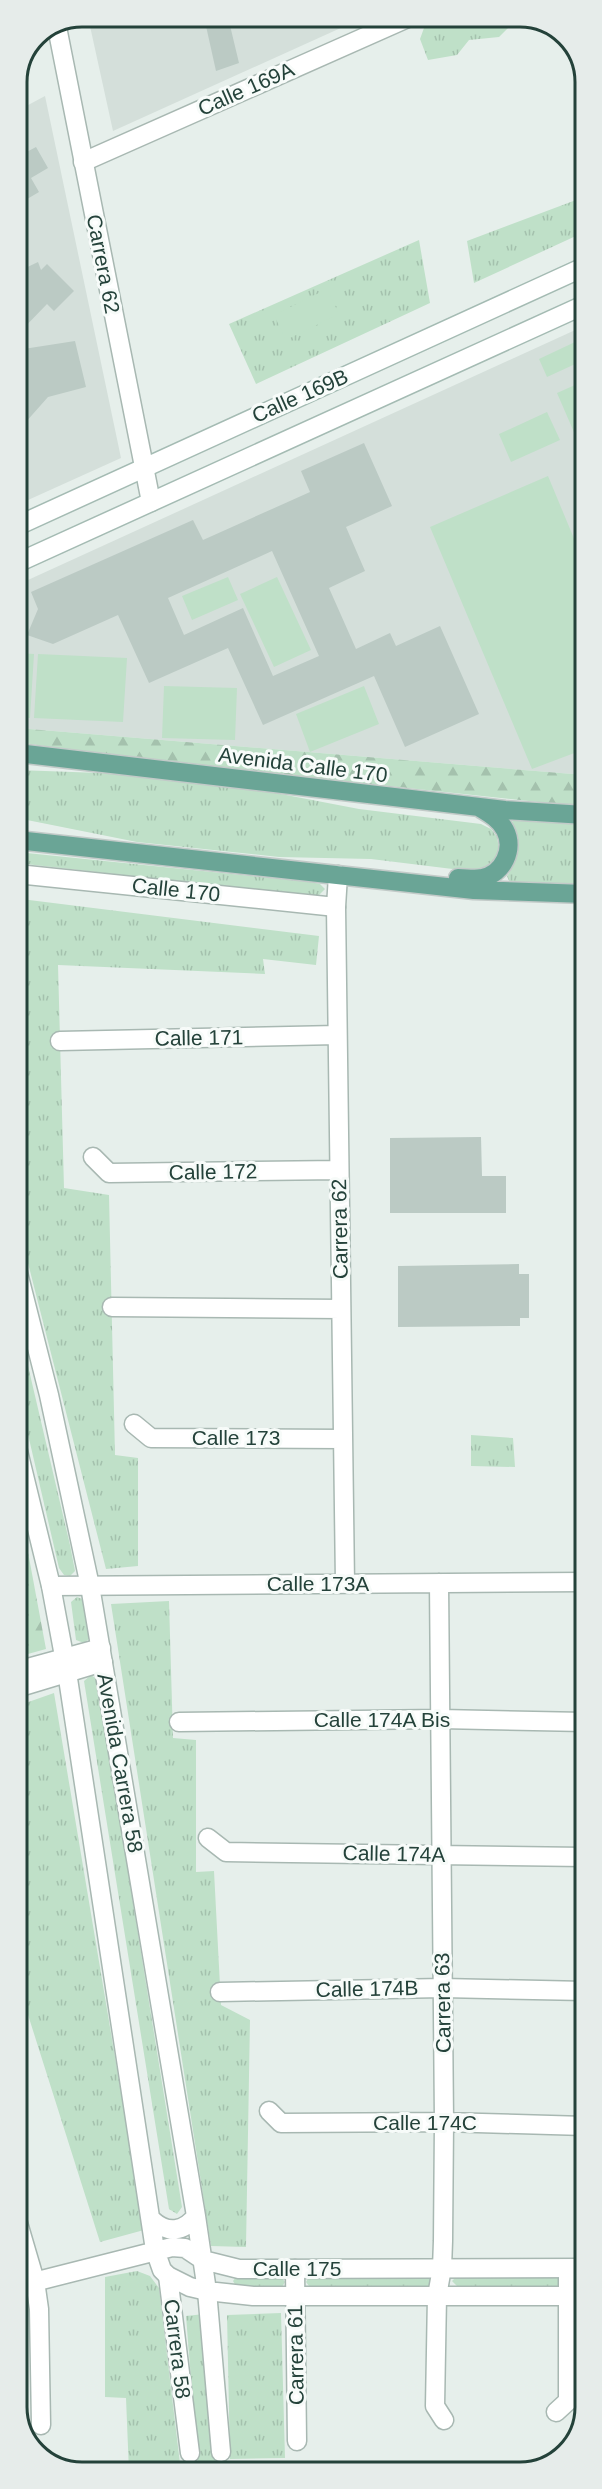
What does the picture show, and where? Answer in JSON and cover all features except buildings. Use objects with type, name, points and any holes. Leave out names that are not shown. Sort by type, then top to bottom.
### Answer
[{"type":"main road","name":"Avenida Calle 170","points":[[27,754],[479,807],[575,814]]},
{"type":"main road","points":[[27,760],[81,760]]},
{"type":"main road","points":[[363,878],[480,879],[491,875],[506,858],[508,847],[506,831],[496,818],[479,807]]},
{"type":"main road","points":[[27,841],[495,892],[575,894]]},
{"type":"street","name":"Calle 169A","points":[[83,162],[387,27]]},
{"type":"street","name":"Carrera 62","points":[[58,32],[151,502]]},
{"type":"street","name":"Calle 169B","points":[[27,521],[575,271]]},
{"type":"street","name":"Calle 169B","points":[[27,558],[575,309]]},
{"type":"street","name":"Calle 170","points":[[27,875],[336,907]]},
{"type":"street","name":"Carrera 62","points":[[338,875],[336,907],[345,1584]]},
{"type":"street","name":"Calle 171","points":[[60,1041],[338,1035]]},
{"type":"street","name":"Calle 172","points":[[93,1157],[109,1173],[339,1170]]},
{"type":"street","points":[[112,1307],[341,1310]]},
{"type":"street","name":"Avenida Carrera 58","points":[[27,1308],[49,1395],[90,1586],[203,2260]]},
{"type":"street","name":"Calle 173","points":[[134,1424],[151,1438],[343,1439]]},
{"type":"street","name":"Avenida Carrera 58","points":[[27,1488],[51,1586],[66,1665],[155,2250]]},
{"type":"street","name":"Calle 173A","points":[[51,1586],[575,1582]]},
{"type":"street","name":"Carrera 63","points":[[439,1583],[444,2122],[442,2268],[437,2295],[435,2406],[444,2420]]},
{"type":"street","points":[[27,1670],[66,1665],[102,1655]]},
{"type":"street","points":[[27,1683],[66,1665]]},
{"type":"street","name":"Calle 174A Bis","points":[[179,1722],[441,1719],[575,1722]]},
{"type":"street","name":"Calle 174A","points":[[208,1838],[226,1852],[575,1857]]},
{"type":"street","name":"Calle 174B","points":[[220,1992],[443,1988],[575,1991]]},
{"type":"street","name":"Calle 174C","points":[[269,2111],[281,2123],[444,2122],[575,2126]]},
{"type":"street","points":[[152,2220],[167,2229],[176,2230],[191,2223],[196,2216]]},
{"type":"street","name":"Calle 175","points":[[27,2283],[155,2250],[185,2248],[203,2260],[239,2269],[575,2269]]},
{"type":"street","name":"Carrera 58","points":[[155,2250],[162,2270],[168,2276],[190,2453]]},
{"type":"street","name":"Carrera 58","points":[[203,2260],[221,2452]]},
{"type":"street","name":"Carrera 61","points":[[295,2268],[297,2441]]},
{"type":"street","name":"Calle 175","points":[[168,2276],[190,2287],[253,2296],[575,2296]]},
{"type":"street","points":[[27,2285],[39,2309],[41,2425]]},
{"type":"street","points":[[556,2412],[568,2401],[575,2319]]},
{"type":"shaded area","points":[[90,27],[343,27],[113,131]]},
{"type":"shaded area","points":[[45,96],[121,458],[27,500],[27,106]]},
{"type":"shaded area","points":[[575,330],[575,774],[27,729],[27,580]]},
{"type":"green space","points":[[424,27],[509,27],[499,37],[469,40],[457,55],[428,60],[420,39]]},
{"type":"green space","points":[[575,200],[575,236],[474,283],[467,241]]},
{"type":"green space","points":[[419,240],[430,303],[256,384],[229,324]]},
{"type":"green space","points":[[327,289],[339,314],[286,340],[274,315]]},
{"type":"green space","points":[[575,342],[575,364],[547,377],[539,359]]},
{"type":"green space","points":[[575,385],[575,435],[557,393]]},
{"type":"green space","points":[[547,412],[560,440],[511,462],[499,434]]},
{"type":"green space","points":[[548,476],[575,541],[575,753],[532,769],[430,527]]},
{"type":"green space","points":[[228,577],[238,600],[192,620],[182,596]]},
{"type":"green space","points":[[277,577],[311,650],[274,667],[240,594]]},
{"type":"green space","points":[[27,654],[34,654],[30,718],[27,718]]},
{"type":"green space","points":[[38,654],[127,658],[123,722],[34,718]]},
{"type":"green space","points":[[164,686],[237,688],[235,740],[162,738]]},
{"type":"green space","points":[[364,686],[379,724],[310,752],[296,714]]},
{"type":"green space","points":[[27,729],[575,774],[575,806],[127,758],[27,743]]},
{"type":"green space","points":[[27,770],[128,774],[260,790],[359,809],[481,824],[491,829],[497,837],[499,849],[491,866],[477,872],[371,859],[279,857],[137,842],[27,820]]},
{"type":"green space","points":[[515,818],[575,821],[575,886],[510,883],[507,876],[514,864],[517,850],[516,837],[511,823]]},
{"type":"green space","points":[[27,853],[310,882],[320,884],[325,889],[317,897],[27,864]]},
{"type":"green space","points":[[27,900],[319,936],[316,965],[263,959],[265,974],[58,965],[64,1188],[109,1195],[115,1455],[138,1458],[138,1566],[106,1569],[27,1259]]},
{"type":"green space","points":[[27,1362],[75,1571],[70,1576],[64,1575],[59,1568],[27,1430]]},
{"type":"green space","points":[[471,1435],[513,1438],[515,1467],[471,1466]]},
{"type":"green space","points":[[27,1547],[46,1649],[27,1654]]},
{"type":"green space","points":[[77,1597],[85,1600],[90,1638],[84,1643],[76,1640],[71,1602]]},
{"type":"green space","points":[[169,1601],[173,1738],[196,1740],[196,1872],[214,1871],[221,2005],[250,2020],[246,2247],[211,2246],[111,1604]]},
{"type":"green space","points":[[91,1675],[97,1679],[182,2207],[177,2214],[169,2209],[84,1681]]},
{"type":"green space","points":[[54,1693],[144,2230],[100,2242],[27,2012],[27,1702]]},
{"type":"green space","points":[[137,2271],[150,2276],[159,2288],[180,2462],[129,2462],[126,2398],[105,2397],[105,2277]]},
{"type":"green space","points":[[457,2276],[559,2277],[559,2287],[457,2286],[452,2281]]},
{"type":"green space","points":[[236,2277],[282,2278],[285,2282],[282,2287],[236,2286],[233,2281]]},
{"type":"green space","points":[[309,2277],[431,2277],[433,2279],[431,2286],[309,2286],[306,2282]]},
{"type":"green space","points":[[281,2313],[285,2458],[230,2459],[227,2315]]},
{"type":"green space","points":[[204,2314],[216,2462],[198,2462],[186,2316]]}]
